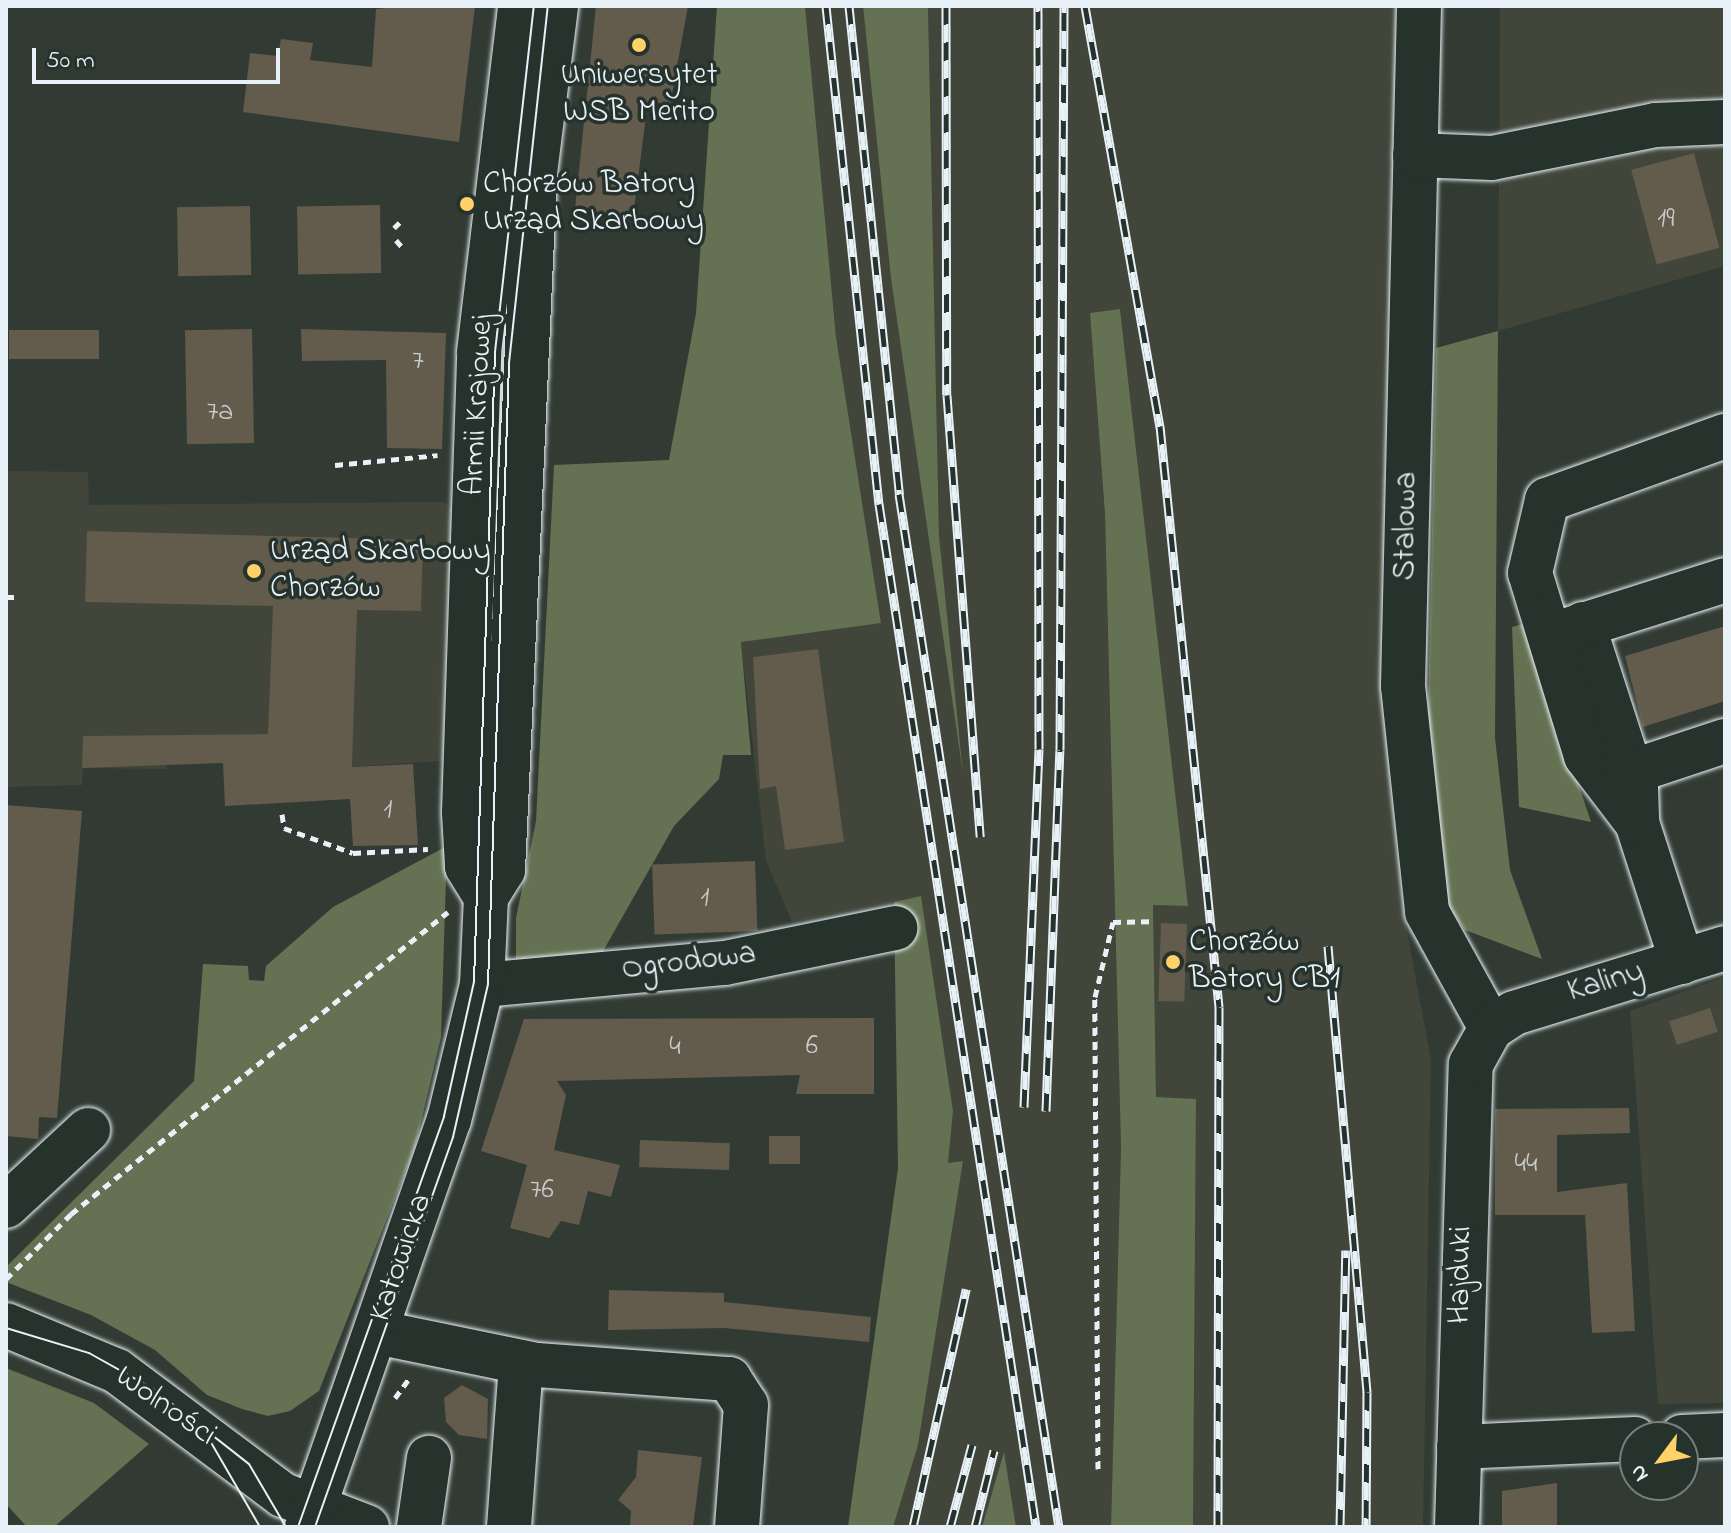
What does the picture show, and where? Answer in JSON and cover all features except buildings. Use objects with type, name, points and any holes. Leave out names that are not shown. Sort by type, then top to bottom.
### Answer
[{"type":"street","name":"Armii Krajowej","points":[[482,985],[468,875],[479,352],[520,6]]},
{"type":"street","name":"Armii Krajowej","points":[[468,875],[520,487],[525,352],[556,6]]},
{"type":"street","name":"Stalowa","points":[[1419,6],[1403,686],[1414,828],[1427,912],[1491,1028]]},
{"type":"street","points":[[1415,155],[1492,158],[1656,125],[1725,122]]},
{"type":"street","points":[[484,300],[530,295]]},
{"type":"street","points":[[479,352],[525,352]]},
{"type":"street","points":[[1682,962],[1637,823],[1631,772],[1566,630],[1530,573],[1547,500],[1725,436]]},
{"type":"street","points":[[475,487],[520,487]]},
{"type":"street","points":[[1566,630],[1725,580]]},
{"type":"street","points":[[1566,630],[1593,773],[1637,823]]},
{"type":"street","points":[[1631,772],[1725,741]]},
{"type":"street","name":"Ogrodowa","points":[[482,985],[725,963],[895,928]]},
{"type":"street","name":"Kaliny","points":[[1491,1028],[1549,999],[1725,948]]},
{"type":"street","name":"Katowicka","points":[[310,1517],[449,1120],[482,985]]},
{"type":"street","name":"Hajduki","points":[[1457,1527],[1466,1094],[1471,1064],[1491,1028]]},
{"type":"street","points":[[6,1206],[88,1130]]},
{"type":"street","name":"Wolności","points":[[6,1325],[117,1371],[310,1517],[367,1527]]},
{"type":"street","points":[[376,1332],[521,1362],[729,1379],[746,1405],[737,1527]]},
{"type":"street","points":[[509,1527],[521,1362]]},
{"type":"street","points":[[1699,1436],[1725,1435]]},
{"type":"street","points":[[1459,1447],[1619,1440]]},
{"type":"street","points":[[419,1527],[429,1458]]},
{"type":"path","points":[[394,228],[401,221]]},
{"type":"path","points":[[396,240],[403,248]]},
{"type":"path","points":[[335,465],[414,463],[450,450]]},
{"type":"path","points":[[6,597],[18,597]]},
{"type":"path","points":[[282,814],[284,828],[353,853],[468,875]]},
{"type":"path","points":[[6,1279],[71,1214],[468,875]]},
{"type":"path","points":[[1098,1469],[1095,997],[1113,922],[1152,921]]},
{"type":"shaded area","points":[[805,6],[863,6],[891,279],[960,753],[939,535],[928,6],[1401,6],[1388,766],[1403,910],[1431,1060],[1423,1527],[1193,1527],[1196,1100],[1156,1098],[1153,905],[1188,906],[1120,309],[1090,314],[1105,514],[1121,1147],[1111,1527],[1016,1527],[1004,1455],[982,1527],[893,1527],[918,1445],[963,1162],[948,1163],[953,1111],[921,897],[792,922],[766,861],[741,642],[881,622],[836,337]]},
{"type":"shaded area","points":[[1500,6],[1725,6],[1725,266],[1498,331]]},
{"type":"shaded area","points":[[6,471],[88,472],[89,505],[444,502],[456,512],[457,760],[224,775],[223,763],[166,762],[166,769],[83,768],[82,785],[6,787]]},
{"type":"shaded area","points":[[1725,977],[1725,1403],[1658,1404],[1630,1011]]},
{"type":"green space","points":[[717,6],[805,6],[836,337],[881,623],[741,642],[751,755],[723,755],[719,779],[674,826],[598,960],[516,967],[516,918],[536,821],[554,465],[669,460],[696,313]]},
{"type":"green space","points":[[863,6],[928,6],[939,535],[963,774],[891,279]]},
{"type":"green space","points":[[1120,309],[1188,906],[1153,905],[1156,1097],[1196,1099],[1193,1527],[1111,1527],[1121,1147],[1105,514],[1090,313]]},
{"type":"green space","points":[[1498,331],[1495,738],[1510,870],[1542,959],[1465,930],[1448,907],[1428,713],[1436,348]]},
{"type":"green space","points":[[1527,623],[1591,822],[1519,807],[1512,627]]},
{"type":"green space","points":[[447,846],[441,1037],[415,1147],[319,1391],[290,1411],[268,1416],[242,1409],[207,1395],[155,1350],[91,1315],[6,1282],[6,1267],[194,1081],[203,964],[248,966],[249,980],[264,981],[266,966],[333,907]]},
{"type":"green space","points":[[921,896],[953,1111],[948,1163],[963,1161],[918,1445],[893,1527],[848,1527],[898,1168],[894,902]]},
{"type":"green space","points":[[6,1368],[94,1403],[149,1444],[54,1527],[27,1527],[6,1504]]},
{"type":"green space","points":[[1004,1452],[1016,1527],[982,1527]]},
{"type":"tram line","points":[[298,1527],[444,1116],[474,982],[495,352],[534,6]]},
{"type":"tram line","points":[[315,1527],[453,1137],[488,984],[509,363],[548,6]]},
{"type":"tram line","points":[[6,1328],[89,1353],[152,1388],[249,1464],[286,1527]]},
{"type":"tram line","points":[[209,1439],[260,1527]]},
{"type":"railway","points":[[826,6],[879,504],[1036,1527]]},
{"type":"railway","points":[[849,6],[899,494],[1059,1527]]},
{"type":"railway","points":[[946,6],[947,395],[980,837]]},
{"type":"railway","points":[[1024,1107],[1039,749],[1038,6]]},
{"type":"railway","points":[[1046,1111],[1060,750],[1064,6]]},
{"type":"railway","points":[[1085,6],[1160,426],[1219,1007],[1218,1527]]},
{"type":"railway","points":[[1328,946],[1367,1392],[1366,1527]]},
{"type":"railway","points":[[1340,1527],[1346,1250]]},
{"type":"railway","points":[[913,1527],[966,1289]]},
{"type":"railway","points":[[950,1527],[972,1445]]},
{"type":"railway","points":[[975,1527],[994,1450]]},
{"type":"place","name":"Uniwersytet WSB Merito","points":[[639,45]]},
{"type":"place","name":"Chorzów Batory Urząd Skarbowy","points":[[467,204]]},
{"type":"place","name":"Urząd Skarbowy Chorzów","points":[[254,571]]},
{"type":"place","name":"Chorzów Batory CB1","points":[[1173,962]]}]
